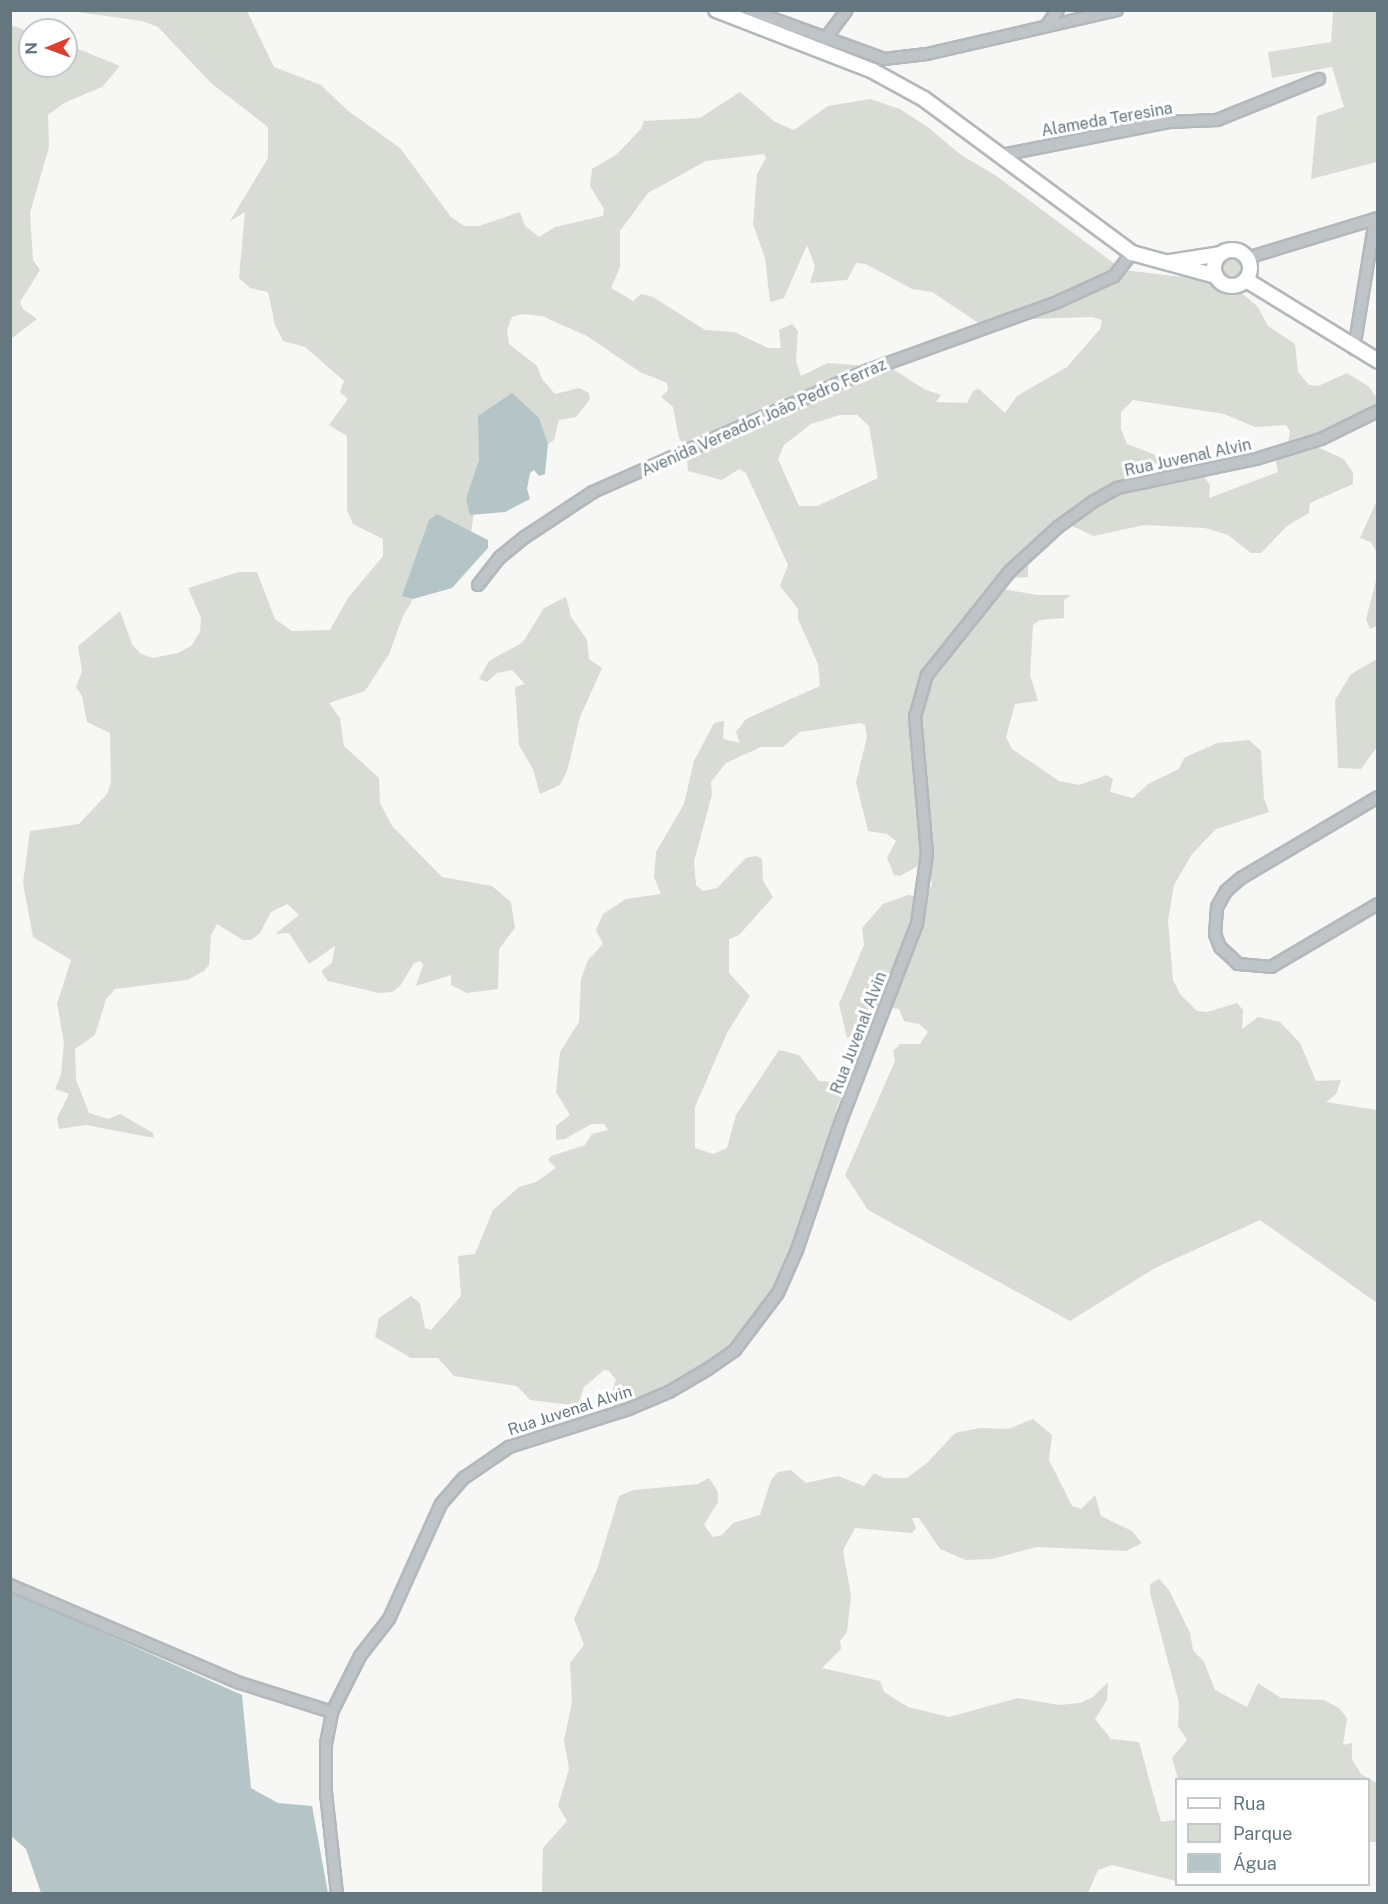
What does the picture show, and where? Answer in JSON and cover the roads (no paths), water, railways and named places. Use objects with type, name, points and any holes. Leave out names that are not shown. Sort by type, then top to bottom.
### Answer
[{"type":"main road","points":[[716,10],[873,71],[924,99],[1002,155],[1085,221],[1132,253],[1216,276],[1230,286],[1246,280],[1250,269],[1247,258],[1238,251],[1170,262]]},
{"type":"main road","points":[[1216,276],[1215,264],[1221,254]]},
{"type":"main road","points":[[1246,280],[1354,349],[1377,361]]},
{"type":"street","points":[[749,10],[884,59],[927,54],[1117,10]]},
{"type":"street","points":[[825,39],[847,10]]},
{"type":"street","points":[[1047,25],[1058,10]]},
{"type":"street","name":"Alameda Teresina","points":[[1002,155],[1169,122],[1217,120],[1319,79]]},
{"type":"street","points":[[1247,258],[1376,218],[1354,349]]},
{"type":"street","name":"Avenida Vereador João Pedro Ferraz","points":[[478,585],[500,558],[525,537],[593,492],[866,371],[1055,303],[1114,276],[1132,253]]},
{"type":"street","name":"Rua Juvenal Alvin","points":[[337,1893],[326,1793],[326,1744],[332,1712],[360,1656],[389,1619],[441,1504],[464,1478],[509,1446],[629,1409],[669,1392],[735,1350],[778,1293],[797,1250],[842,1118],[918,924],[927,854],[915,717],[927,675],[1010,571],[1058,527],[1094,501],[1117,488],[1256,459],[1321,440],[1377,411]]},
{"type":"street","points":[[1377,797],[1241,878],[1226,891],[1217,907],[1215,934],[1220,947],[1238,964],[1271,967],[1377,904]]},
{"type":"street","points":[[10,1585],[240,1683],[332,1712]]},
{"type":"water","points":[[512,393],[539,418],[548,444],[545,474],[539,476],[534,470],[530,473],[527,489],[530,499],[505,512],[470,515],[466,499],[479,460],[478,416]]},
{"type":"water","points":[[437,514],[488,540],[488,548],[452,588],[413,599],[402,596],[429,520]]},
{"type":"water","points":[[14,1593],[242,1695],[251,1788],[278,1803],[312,1806],[328,1893],[41,1893],[26,1849],[11,1836],[10,1597]]}]
